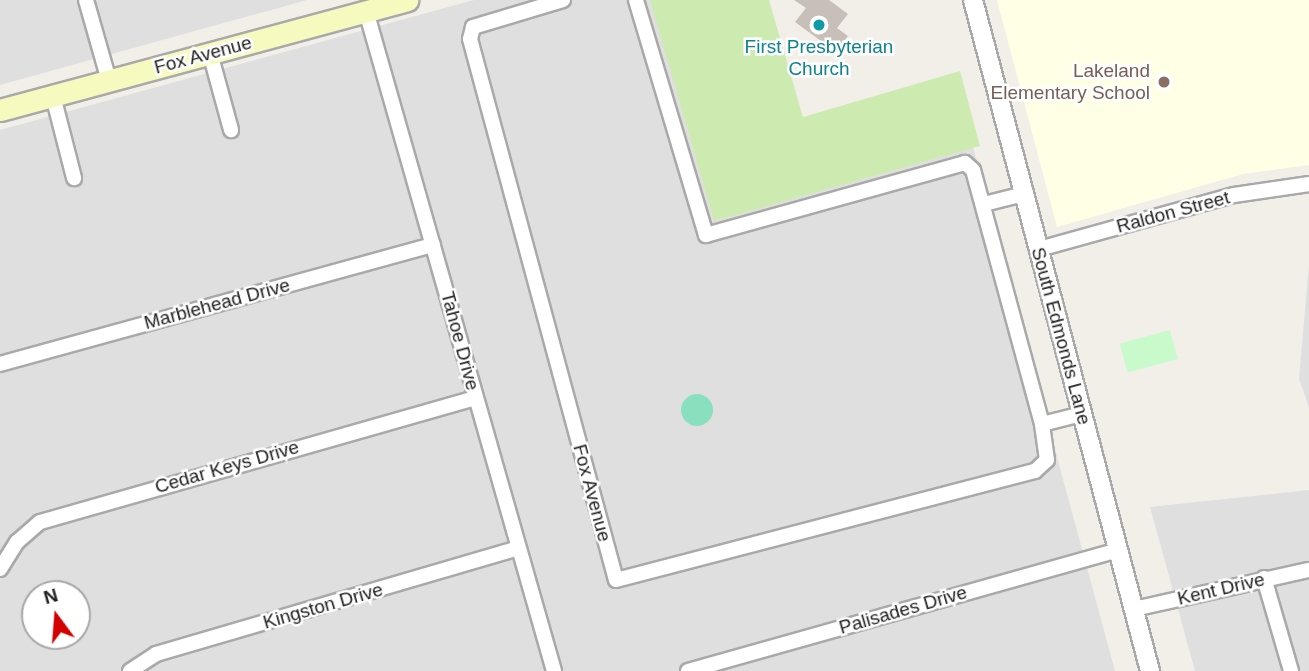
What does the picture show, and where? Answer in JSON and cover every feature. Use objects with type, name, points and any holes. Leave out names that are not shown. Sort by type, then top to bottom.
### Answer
[{"type":"main road","name":"Fox Avenue","points":[[0,110],[407,0]]},
{"type":"street","points":[[86,0],[109,81]]},
{"type":"street","name":"Fox Avenue","points":[[563,0],[473,27],[470,39],[616,580],[1035,471],[1046,460],[1042,424],[984,204],[965,163],[706,235],[636,0]]},
{"type":"street","name":"South Edmonds Lane","points":[[973,0],[1150,671]]},
{"type":"street","name":"Tahoe Drive","points":[[366,11],[554,671]]},
{"type":"street","points":[[210,53],[231,130]]},
{"type":"street","points":[[53,96],[74,178]]},
{"type":"street","name":"Raldon Street","points":[[1039,249],[1234,195],[1309,184]]},
{"type":"street","points":[[984,204],[1024,194]]},
{"type":"street","name":"Marblehead Drive","points":[[0,364],[433,245]]},
{"type":"street","name":"Cedar Keys Drive","points":[[0,567],[40,522],[475,397]]},
{"type":"street","points":[[1042,424],[1082,414]]},
{"type":"street","name":"Kingston Drive","points":[[130,671],[156,654],[518,548]]},
{"type":"street","name":"Palisades Drive","points":[[688,671],[1118,550]]},
{"type":"street","name":"Kent Drive","points":[[1134,609],[1309,570]]},
{"type":"street","points":[[1264,578],[1291,671]]},
{"type":"shaded area","points":[[0,0],[307,0],[0,85]]},
{"type":"shaded area","points":[[474,0],[655,0],[717,216],[972,143],[1115,671],[0,671],[0,130]]},
{"type":"shaded area","name":"Lakeland Elementary School","points":[[997,0],[1309,0],[1309,165],[1243,174],[1057,227]]},
{"type":"shaded area","points":[[1309,265],[1309,407],[1299,379]]},
{"type":"shaded area","points":[[1309,490],[1309,671],[1195,671],[1150,507]]},
{"type":"green space","points":[[650,0],[769,0],[803,117],[960,71],[980,146],[714,221]]},
{"type":"green space","points":[[1170,330],[1178,359],[1128,372],[1120,343]]},
{"type":"green space","points":[[697,394],[708,399],[713,410],[708,421],[697,426],[686,421],[681,410],[686,399]]},
{"type":"building","name":"First Presbyterian Church","points":[[794,0],[829,0],[848,14],[837,28],[848,36],[836,52],[795,22],[806,8]]},
{"type":"place","name":"First Presbyterian Church","points":[[819,25]]},
{"type":"place","name":"Lakeland Elementary School","points":[[1164,82]]}]
